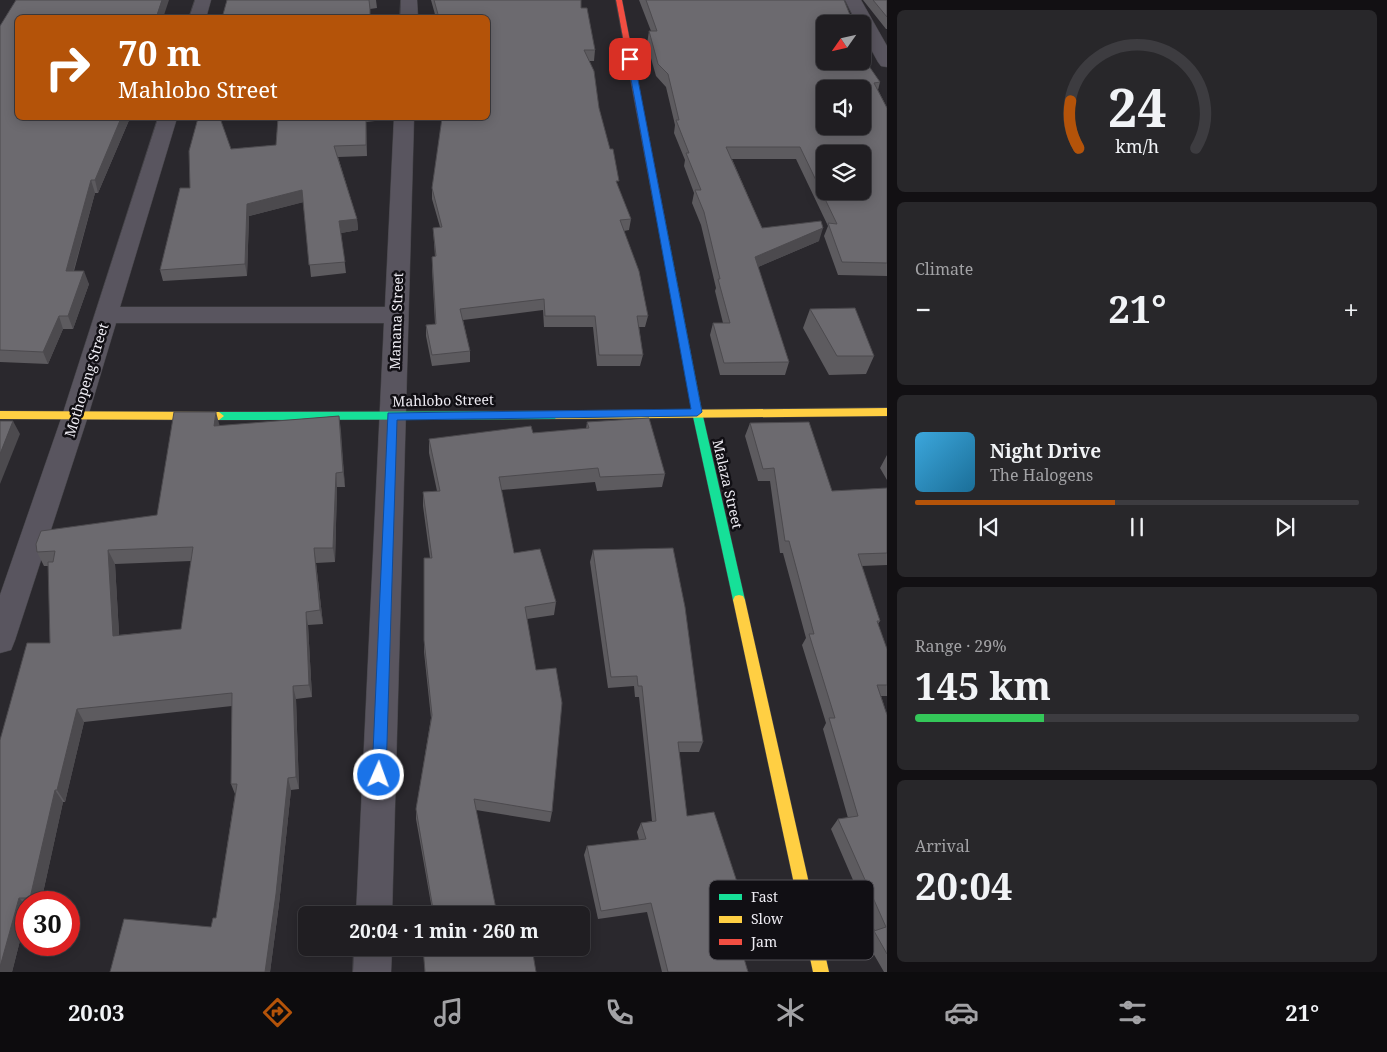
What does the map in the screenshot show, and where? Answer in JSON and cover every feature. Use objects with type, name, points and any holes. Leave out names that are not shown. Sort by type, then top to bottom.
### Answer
[{"type":"street","points":[[199,15],[203,0]]},
{"type":"street","points":[[409,0],[409,15]]},
{"type":"street","name":"Malaza Street","points":[[619,0],[697,412],[801,880]]},
{"type":"street","points":[[853,0],[887,62]]},
{"type":"street","name":"Mothopeng Street","points":[[0,640],[75,416],[166,120]]},
{"type":"street","name":"Manana Street","points":[[374,906],[404,120]]},
{"type":"street","points":[[106,315],[396,315]]},
{"type":"street","name":"Mahlobo Street","points":[[0,415],[392,416],[697,412],[887,412]]},
{"type":"street","points":[[372,972],[373,956]]},
{"type":"building","points":[[16,0],[162,0],[157,15],[15,15],[15,120],[120,120],[95,180],[91,180],[66,271],[84,271],[68,316],[59,316],[43,352],[0,350],[0,26]]},
{"type":"building","points":[[227,0],[369,0],[370,9],[370,15],[223,15]]},
{"type":"building","points":[[434,0],[581,0],[581,8],[587,8],[595,50],[584,50],[594,71],[599,108],[610,149],[613,149],[619,181],[616,181],[631,219],[620,220],[639,271],[648,316],[637,316],[643,355],[599,355],[595,316],[545,316],[544,299],[460,309],[470,351],[432,355],[426,325],[436,324],[432,257],[436,256],[433,228],[442,227],[432,188],[442,120],[490,120],[490,15],[438,15]]},
{"type":"building","points":[[646,0],[844,0],[850,15],[816,15],[816,70],[871,69],[880,82],[874,83],[887,108],[887,263],[842,262],[828,223],[837,224],[825,200],[871,200],[871,145],[816,145],[816,180],[800,147],[726,147],[762,228],[821,221],[823,228],[755,257],[789,362],[724,363],[713,323],[730,323],[718,279],[720,279],[704,212],[695,190],[701,190],[686,153],[689,153],[676,120],[679,120],[668,74],[658,64],[649,31],[657,31]]},
{"type":"building","points":[[873,0],[887,0],[887,17]]},
{"type":"building","points":[[197,120],[221,120],[231,149],[276,145],[278,120],[366,120],[366,145],[334,146],[357,219],[339,221],[345,262],[309,265],[302,190],[247,204],[245,264],[160,270],[180,188],[190,188],[189,151]]},
{"type":"building","points":[[855,308],[874,356],[837,356],[810,309]]},
{"type":"building","points":[[174,412],[216,412],[214,426],[339,416],[343,472],[336,473],[333,548],[314,548],[320,610],[306,612],[309,685],[293,686],[296,777],[288,778],[276,894],[265,972],[110,972],[124,919],[211,927],[213,918],[216,918],[237,784],[231,784],[232,693],[77,709],[57,790],[55,790],[32,891],[15,891],[15,913],[0,967],[0,740],[27,643],[50,643],[48,562],[53,562],[55,551],[37,552],[36,544],[41,531],[157,515]],"holes":[[[193,547],[181,629],[113,636],[108,550]]]},
{"type":"building","points":[[649,418],[665,474],[600,477],[598,468],[499,477],[514,553],[540,549],[556,602],[525,607],[536,670],[556,668],[562,703],[552,812],[474,799],[495,906],[432,906],[416,809],[432,715],[424,640],[424,558],[432,558],[423,492],[440,491],[429,439],[531,426],[533,433],[589,428],[587,422]]},
{"type":"building","points":[[0,421],[13,421],[0,454]]},
{"type":"building","points":[[809,422],[832,491],[887,488],[887,553],[858,554],[887,649],[887,685],[877,685],[887,715],[887,954],[874,931],[886,927],[874,900],[874,880],[865,880],[838,819],[858,816],[829,718],[835,718],[809,634],[814,634],[789,541],[785,541],[774,468],[763,469],[750,423]]},
{"type":"building","points":[[673,548],[685,607],[703,742],[678,742],[687,816],[714,812],[736,880],[709,880],[709,960],[744,960],[748,972],[668,972],[651,903],[601,911],[587,846],[646,839],[641,823],[656,821],[642,686],[638,686],[637,676],[611,677],[593,550]]},
{"type":"building","points":[[424,956],[533,956],[536,972],[425,972]]},
{"type":"traffic: fast","points":[[660,215],[697,412],[739,600]]},
{"type":"traffic: fast","points":[[219,416],[556,415]]},
{"type":"traffic: slow","points":[[556,415],[887,412]]},
{"type":"traffic: slow","points":[[0,415],[219,416]]},
{"type":"traffic: slow","points":[[739,600],[801,880]]},
{"type":"traffic: slow","points":[[818,960],[821,972]]},
{"type":"traffic: jam","points":[[619,0],[660,215]]},
{"type":"route","points":[[379,775],[392,416],[697,412],[630,59]]}]
